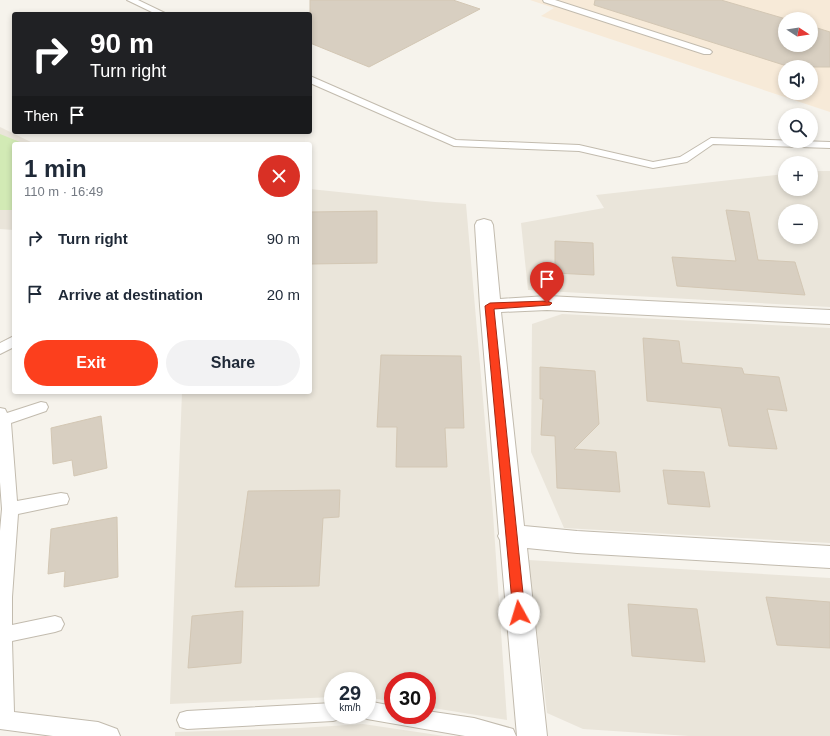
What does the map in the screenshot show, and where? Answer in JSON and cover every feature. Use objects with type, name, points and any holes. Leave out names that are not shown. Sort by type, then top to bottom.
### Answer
[{"type":"street","points":[[484,225],[511,536],[532,736]]},
{"type":"street","points":[[490,306],[547,303],[830,317]]},
{"type":"street","points":[[511,536],[577,542],[830,557]]},
{"type":"lane","points":[[131,0],[158,12]]},
{"type":"lane","points":[[548,0],[707,52]]},
{"type":"lane","points":[[312,80],[454,143],[579,148],[653,165],[682,160],[711,141],[830,145]]},
{"type":"lane","points":[[0,349],[12,342]]},
{"type":"lane","points":[[41,407],[2,417],[10,509],[3,597],[2,720],[98,732],[110,736]]},
{"type":"lane","points":[[10,509],[61,499]]},
{"type":"lane","points":[[3,636],[55,624]]},
{"type":"lane","points":[[187,720],[324,712]]},
{"type":"lane","points":[[436,722],[474,728],[506,736]]},
{"type":"shaded area","points":[[530,0],[830,0],[830,112],[794,100],[818,100],[818,60],[778,60],[778,95],[541,16],[554,8]]},
{"type":"shaded area","points":[[0,127],[31,142],[12,142],[12,230],[0,229]]},
{"type":"shaded area","points":[[818,171],[830,171],[830,307],[528,290],[521,223],[604,208],[596,195],[778,175],[778,196],[818,196]]},
{"type":"shaded area","points":[[312,189],[466,204],[493,514],[507,720],[436,708],[436,672],[384,672],[384,700],[376,699],[376,672],[324,672],[324,697],[170,704],[182,394],[312,394]]},
{"type":"shaded area","points":[[562,314],[830,328],[830,543],[564,528],[531,452],[532,324]]},
{"type":"shaded area","points":[[528,560],[830,578],[830,736],[689,736],[583,729],[547,713]]},
{"type":"shaded area","points":[[363,724],[444,736],[175,736],[175,732],[300,728]]},
{"type":"green space","points":[[0,134],[20,142],[12,142],[12,210],[0,210]]},
{"type":"building","points":[[310,0],[453,0],[480,9],[369,67],[312,44],[312,12],[310,12]]},
{"type":"building","points":[[595,0],[721,0],[778,17],[778,52],[818,52],[818,28],[830,32],[830,67],[818,67],[818,60],[778,60],[778,63],[594,5]]},
{"type":"building","points":[[726,210],[749,212],[758,260],[795,262],[805,295],[677,286],[672,257],[736,261]]},
{"type":"building","points":[[377,211],[377,263],[312,264],[312,212]]},
{"type":"building","points":[[555,241],[593,243],[594,275],[555,273]]},
{"type":"building","points":[[643,338],[679,341],[682,363],[742,368],[744,374],[779,377],[787,411],[767,409],[777,449],[729,446],[721,408],[647,401]]},
{"type":"building","points":[[381,355],[461,356],[464,428],[445,428],[447,467],[396,467],[397,427],[377,427]]},
{"type":"building","points":[[540,367],[595,371],[599,424],[574,449],[616,452],[620,492],[557,488],[555,436],[541,435],[543,399],[540,399]]},
{"type":"building","points":[[101,416],[107,468],[74,476],[72,460],[53,464],[51,428]]},
{"type":"building","points":[[663,470],[704,472],[710,507],[668,504]]},
{"type":"building","points":[[340,490],[339,517],[323,518],[319,586],[235,587],[248,491]]},
{"type":"building","points":[[117,517],[118,577],[64,587],[65,571],[48,574],[51,529]]},
{"type":"building","points":[[766,597],[830,602],[830,648],[777,645]]},
{"type":"building","points":[[628,604],[697,609],[705,662],[632,656]]},
{"type":"building","points":[[243,611],[241,663],[188,668],[192,616]]},
{"type":"route","points":[[519,613],[490,306],[547,303]]}]
